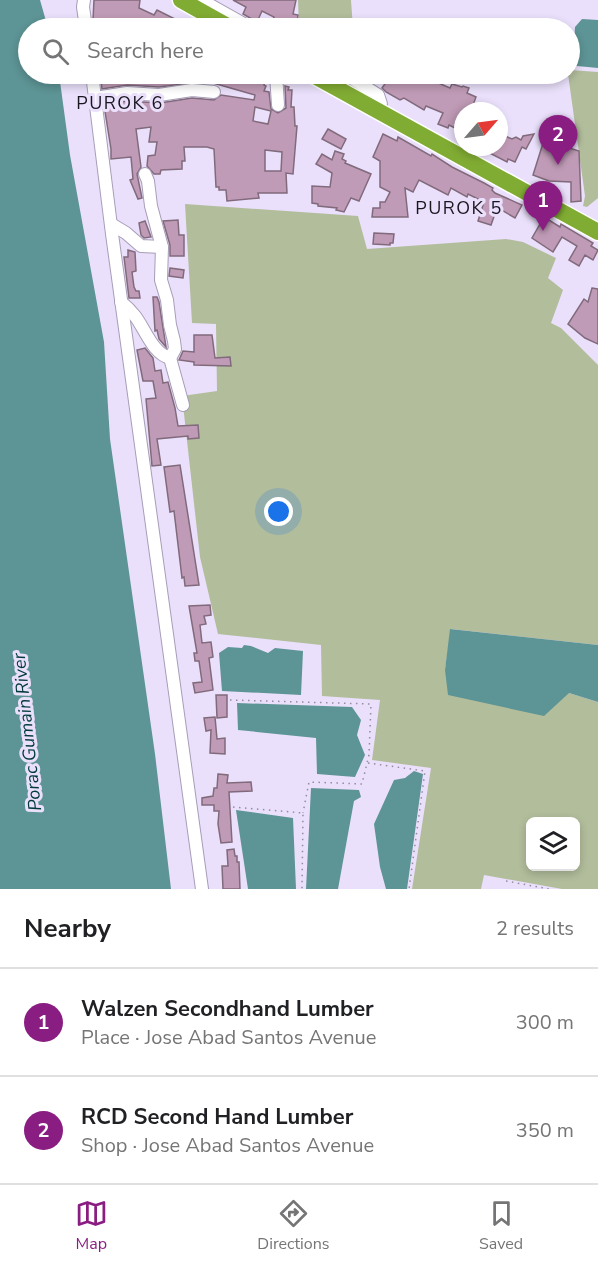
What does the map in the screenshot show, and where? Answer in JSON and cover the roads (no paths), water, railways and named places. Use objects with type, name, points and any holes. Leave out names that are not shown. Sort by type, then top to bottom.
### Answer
[{"type":"highway","points":[[181,0],[213,18]]},
{"type":"highway","points":[[328,84],[598,232]]},
{"type":"street","points":[[84,0],[85,18]]},
{"type":"street","points":[[201,0],[233,18]]},
{"type":"street","points":[[93,84],[202,889]]},
{"type":"street","points":[[277,84],[279,105]]},
{"type":"street","points":[[361,84],[378,95],[381,104],[377,111]]},
{"type":"street","points":[[95,98],[127,93],[159,95],[192,90],[214,92]]},
{"type":"street","points":[[145,174],[162,247],[161,280],[167,300],[175,350],[170,357]]},
{"type":"street","points":[[111,224],[126,232],[141,246],[162,247]]},
{"type":"street","points":[[122,302],[135,316],[150,341],[166,357],[170,357]]},
{"type":"street","points":[[170,357],[183,405]]},
{"type":"water","name":"Porac Gumain River","points":[[0,0],[40,0],[45,18],[18,18],[18,84],[60,84],[70,155],[104,342],[110,439],[155,754],[171,889],[0,889]]},
{"type":"water","points":[[582,19],[598,20],[598,68],[580,66],[580,21]]},
{"type":"water","points":[[450,629],[598,645],[598,702],[569,693],[544,716],[448,695],[445,670]]},
{"type":"water","points":[[244,645],[268,653],[275,648],[303,651],[301,695],[222,691],[219,653],[228,647],[242,648]]},
{"type":"water","points":[[237,703],[352,707],[361,720],[357,735],[365,755],[355,777],[317,774],[316,738],[238,730]]},
{"type":"water","points":[[414,771],[423,774],[407,889],[386,889],[380,867],[374,824],[394,780],[405,778]]},
{"type":"water","points":[[311,788],[359,790],[361,797],[354,801],[338,889],[306,889]]},
{"type":"water","points":[[236,810],[293,818],[296,889],[248,889]]},
{"type":"place","name":"RCD Second Hand Lumber","points":[[558,165]]},
{"type":"place","name":"Walzen Secondhand Lumber","points":[[543,231]]},
{"type":"district","name":"PUROK 6","points":[[120,103]]},
{"type":"district","name":"PUROK 5","points":[[459,208]]}]
